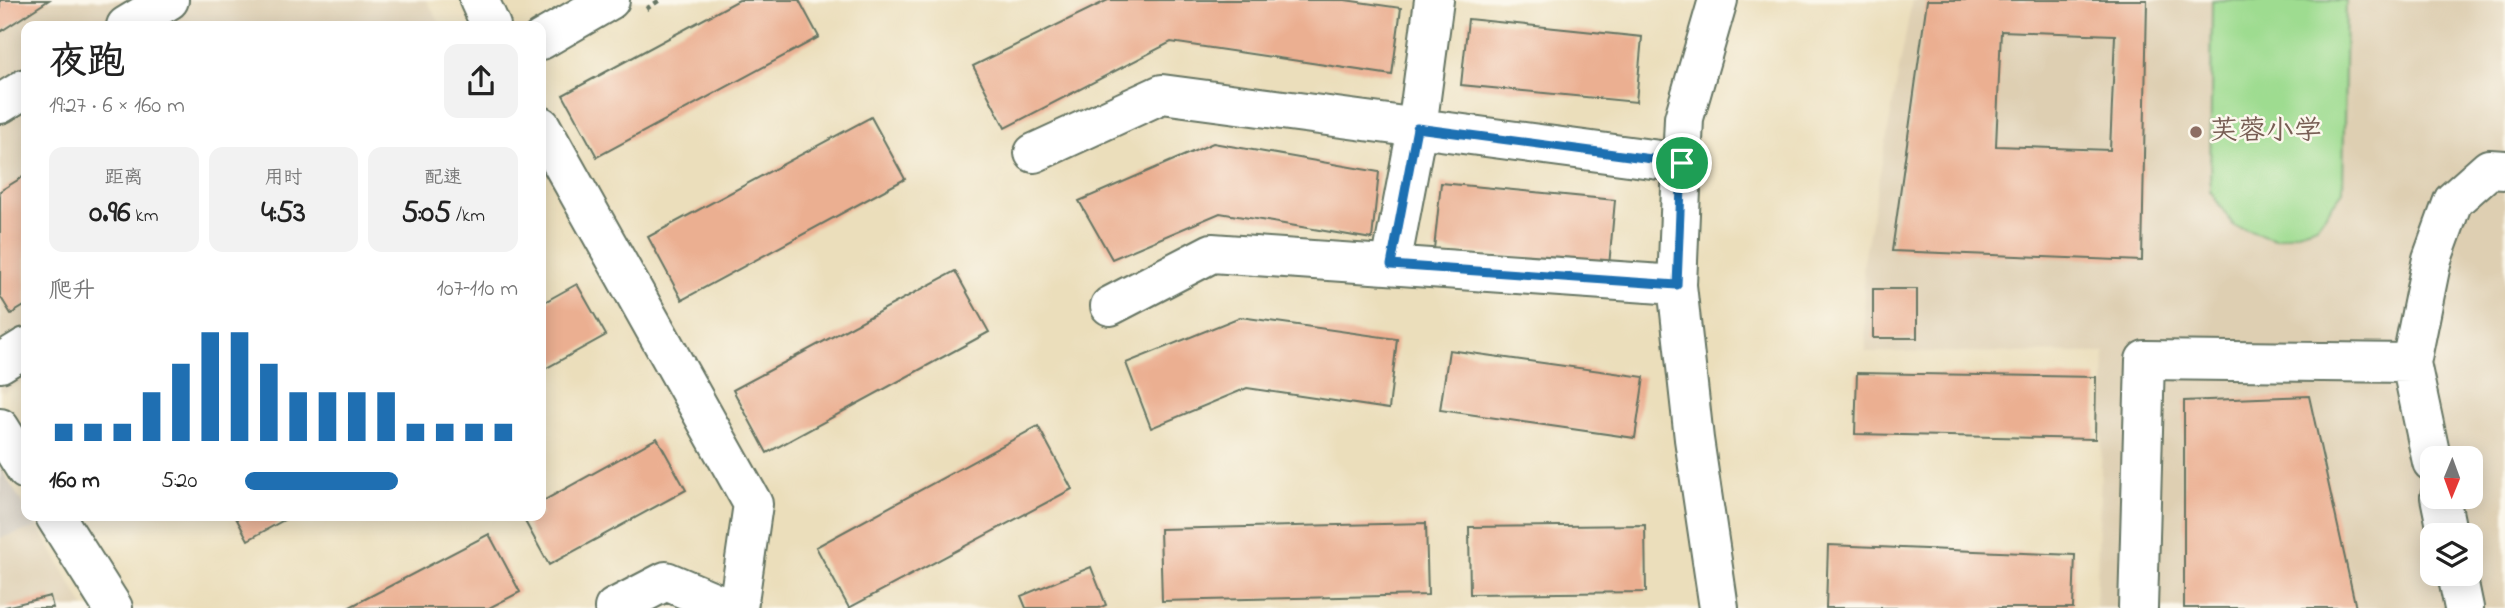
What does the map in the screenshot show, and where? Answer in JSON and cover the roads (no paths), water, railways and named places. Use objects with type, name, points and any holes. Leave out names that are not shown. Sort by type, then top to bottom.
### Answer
[{"type":"street","points":[[134,21],[169,0]]},
{"type":"street","points":[[479,0],[489,21]]},
{"type":"street","points":[[546,37],[610,0]]},
{"type":"street","points":[[1391,265],[1417,128],[1434,0]]},
{"type":"street","points":[[1718,0],[1684,118],[1677,285],[1694,439],[1719,608]]},
{"type":"street","points":[[0,104],[21,91]]},
{"type":"street","points":[[1034,153],[1162,94],[1682,163]]},
{"type":"street","points":[[546,135],[753,503],[738,608]]},
{"type":"street","points":[[2429,446],[2411,363],[2432,259],[2453,201],[2488,169],[2505,170]]},
{"type":"street","points":[[1110,306],[1212,253],[1677,285]]},
{"type":"street","points":[[0,363],[21,350]]},
{"type":"street","points":[[2138,608],[2145,360],[2411,363]]},
{"type":"street","points":[[0,428],[21,462]]},
{"type":"street","points":[[58,521],[113,608]]},
{"type":"street","points":[[614,608],[666,581],[730,608]]},
{"type":"street","points":[[2459,586],[2464,608]]},
{"type":"place","name":"芙蓉小学","points":[[2196,132]]}]
